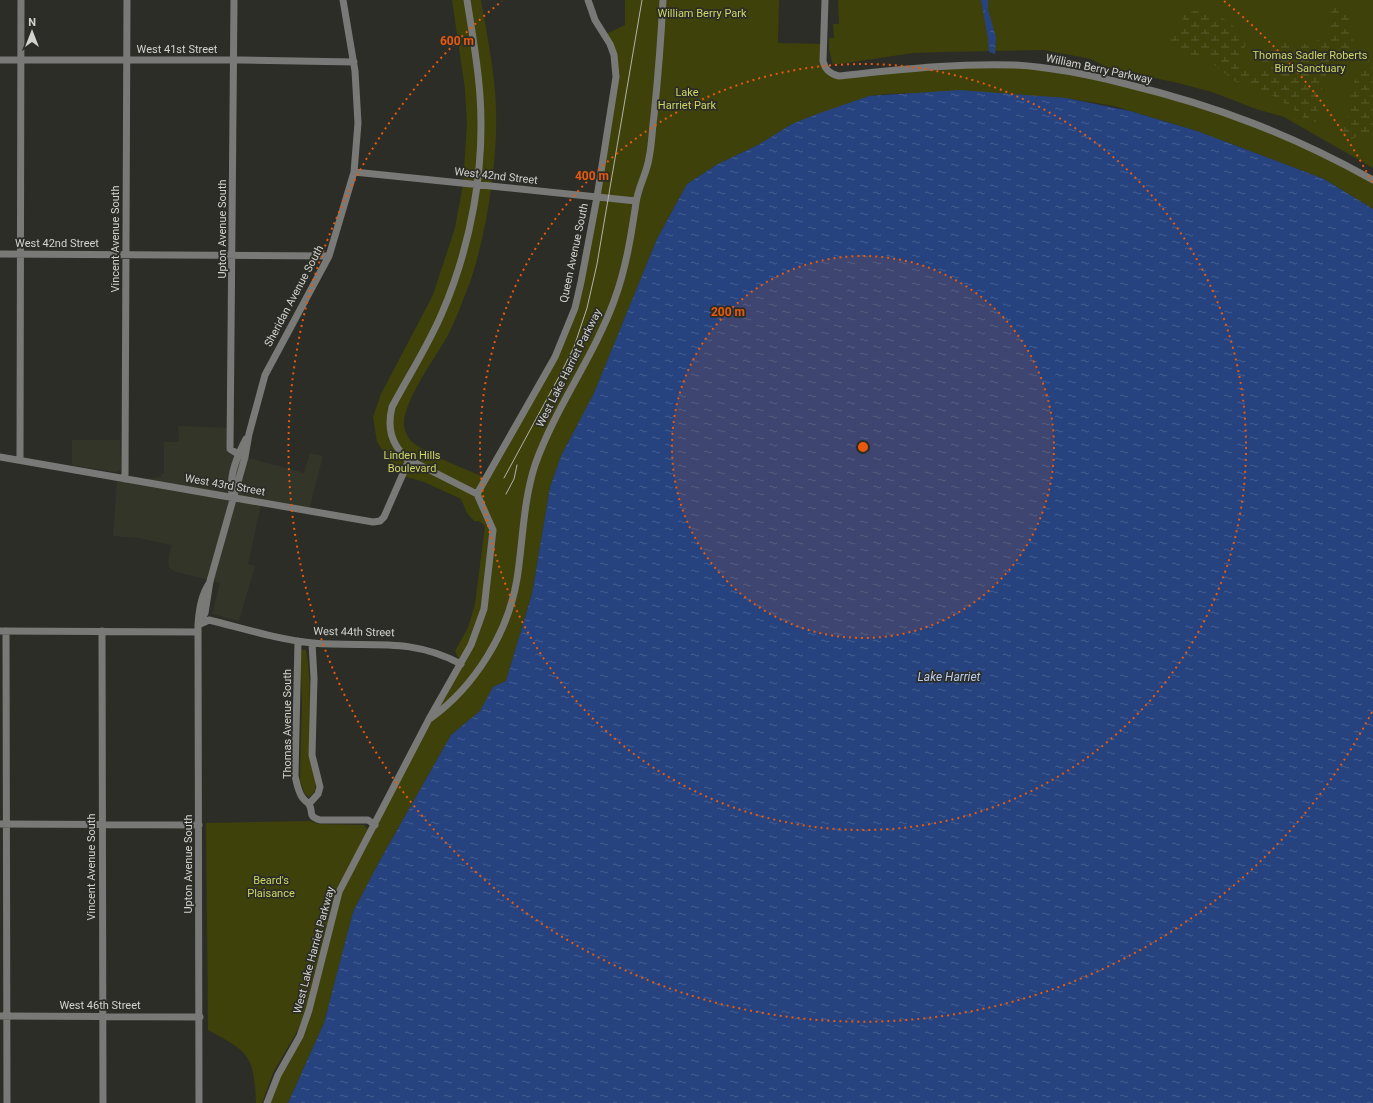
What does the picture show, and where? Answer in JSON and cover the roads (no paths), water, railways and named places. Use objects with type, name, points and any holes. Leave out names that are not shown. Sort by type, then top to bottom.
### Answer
[{"type":"street","points":[[20,460],[19,254],[21,0]]},
{"type":"street","name":"Vincent Avenue South","points":[[125,479],[127,0]]},
{"type":"street","name":"Upton Avenue South","points":[[234,0],[233,255],[230,449],[238,454]]},
{"type":"street","name":"Sheridan Avenue South","points":[[233,498],[245,457],[249,434],[265,375],[329,256],[354,172],[358,123],[354,62],[343,0]]},
{"type":"street","points":[[468,0],[480,96],[481,133],[477,185],[469,229],[453,286],[442,314],[392,407],[390,429],[392,440],[398,450],[409,460],[469,489],[478,497]]},
{"type":"street","name":"Queen Avenue South","points":[[478,497],[555,357],[566,333],[579,289],[597,198],[615,83],[616,66],[610,44],[595,20],[588,0]]},
{"type":"street","name":"West Lake Harriet Parkway","points":[[429,719],[444,708],[474,675],[491,650],[501,628],[516,582],[526,506],[535,466],[543,445],[604,326],[615,299],[632,232],[636,201],[651,150],[660,58],[663,0]]},
{"type":"street","name":"William Berry Parkway","points":[[825,0],[823,61],[826,69],[833,74],[843,75],[932,67],[1014,65],[1050,69],[1098,78],[1165,94],[1237,116],[1322,152],[1373,180]]},
{"type":"street","name":"West 41st Street","points":[[0,60],[234,60],[354,62]]},
{"type":"street","name":"West 42nd Street","points":[[354,172],[636,201]]},
{"type":"street","name":"West 42nd Street","points":[[0,254],[329,256]]},
{"type":"street","name":"Sheridan Avenue South","points":[[233,498],[229,488],[238,454],[249,434]]},
{"type":"street","name":"West 43rd Street","points":[[0,457],[373,522],[384,517],[409,460]]},
{"type":"street","name":"West Lake Harriet Parkway","points":[[267,1103],[278,1075],[300,1036],[310,1010],[340,892],[429,719],[471,645],[484,609],[493,530],[478,497]]},
{"type":"street","name":"Upton Avenue South","points":[[200,1103],[198,629],[205,613],[210,581],[233,498]]},
{"type":"street","name":"West 44th Street","points":[[3,631],[198,629],[209,620],[312,643],[399,644],[420,648],[439,654],[461,664]]},
{"type":"street","points":[[3,631],[4,1016],[7,1103]]},
{"type":"street","name":"Vincent Avenue South","points":[[102,631],[103,1103]]},
{"type":"street","name":"Thomas Avenue South","points":[[298,641],[296,776],[298,790],[303,799],[309,804],[310,814],[314,818],[320,820],[368,820],[375,825]]},
{"type":"street","points":[[309,804],[318,794],[320,787],[312,755],[314,678],[312,643]]},
{"type":"street","points":[[3,824],[199,825]]},
{"type":"street","name":"West 46th Street","points":[[4,1016],[200,1017]]},
{"type":"water","points":[[981,0],[988,0],[988,10],[996,37],[995,54],[989,52]]},
{"type":"water","name":"Lake Harriet","points":[[960,90],[1066,98],[1130,111],[1197,131],[1324,179],[1373,209],[1373,1103],[288,1103],[324,1023],[353,912],[379,862],[451,735],[480,711],[493,687],[506,681],[532,594],[550,487],[561,456],[594,393],[657,239],[687,184],[718,164],[758,145],[792,124],[869,96]]},
{"type":"tram line","points":[[504,478],[574,347],[587,308],[597,264],[642,0]]},
{"type":"tram line","points":[[506,494],[514,479],[517,465]]},
{"type":"park label","name":"William Berry Park","points":[[702,13]]},
{"type":"park label","name":"Thomas Sadler Roberts Bird Sanctuary","points":[[1310,61]]},
{"type":"park label","name":"Lake Harriet Park","points":[[687,98]]},
{"type":"park label","name":"Linden Hills Boulevard","points":[[412,461]]},
{"type":"park label","name":"Beard's Plaisance","points":[[271,886]]}]
